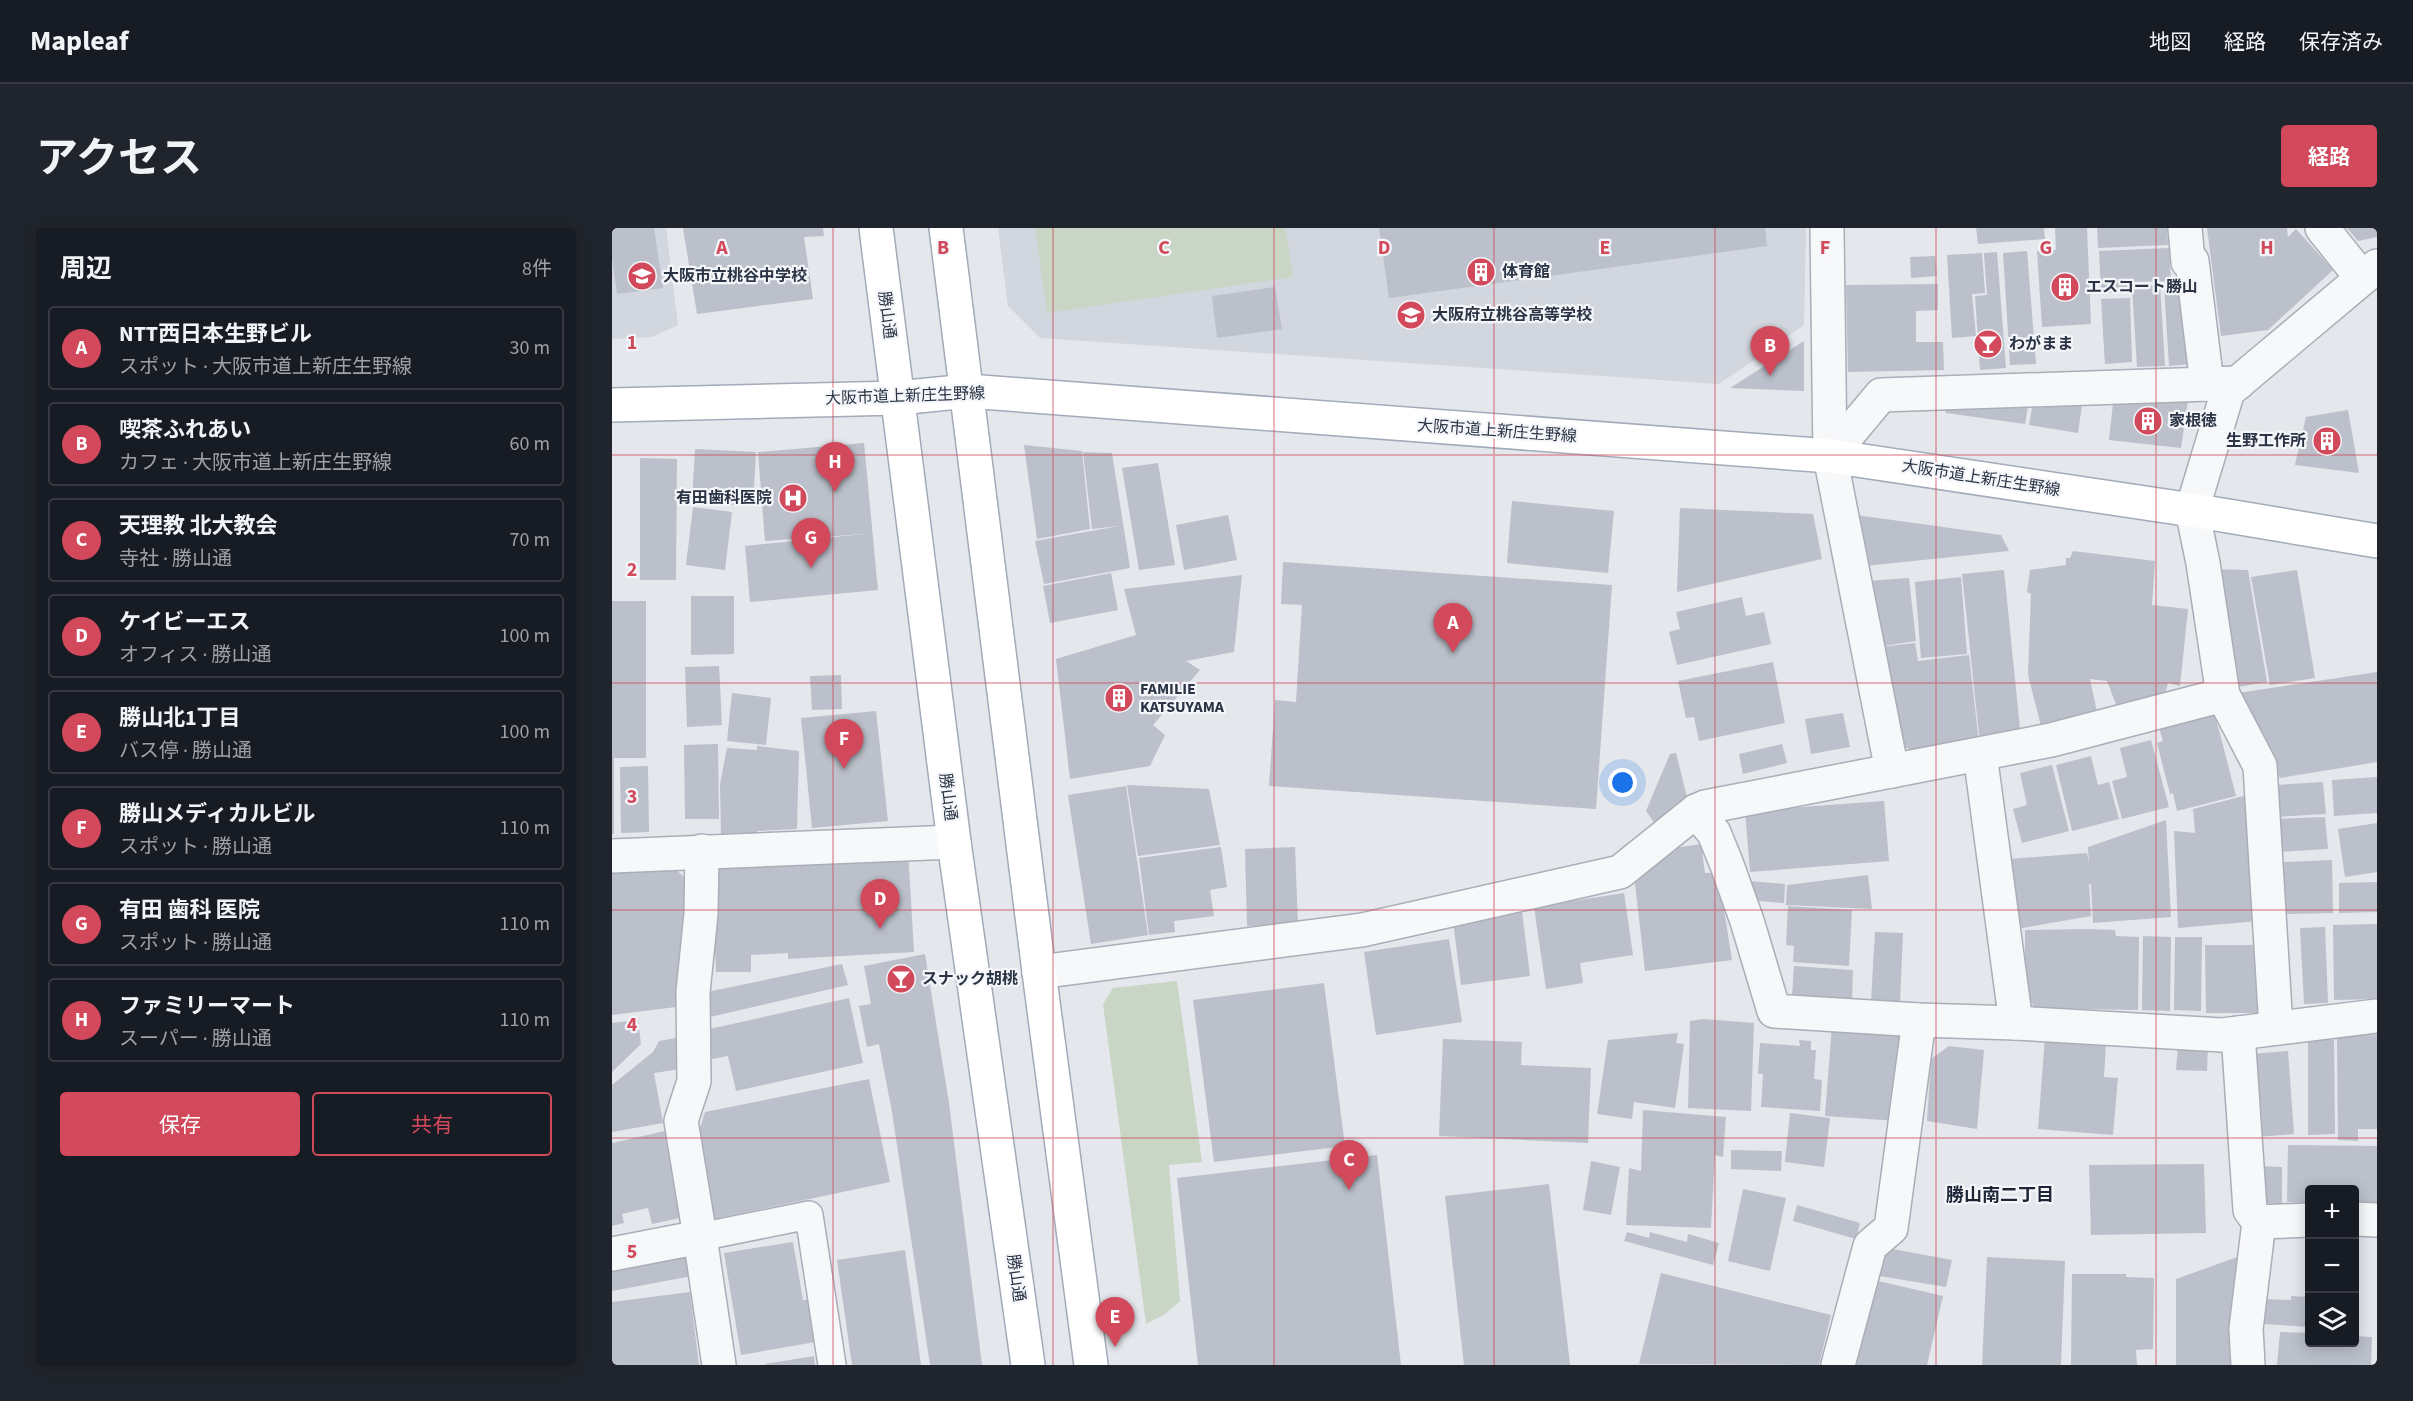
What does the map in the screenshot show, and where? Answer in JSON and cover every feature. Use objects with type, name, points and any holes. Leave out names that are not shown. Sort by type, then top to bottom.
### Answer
[{"type":"main road","name":"勝山通","points":[[876,228],[954,842],[1028,1365]]},
{"type":"main road","points":[[946,228],[1092,1365]]},
{"type":"main road","name":"大阪市道上新庄生野線","points":[[612,405],[898,398],[968,391],[1830,456],[2192,510],[2377,541]]},
{"type":"street","points":[[1827,228],[1830,456],[1892,771]]},
{"type":"street","points":[[2185,228],[2188,262],[2193,261],[2222,384],[2228,391],[2192,510],[2203,563],[2223,695],[2260,766],[2276,1028]]},
{"type":"street","points":[[1830,456],[1881,395],[2222,384],[2370,272],[2322,228]]},
{"type":"street","points":[[1040,972],[1362,930],[1620,872],[1696,811],[1705,807],[2051,740],[2223,695]]},
{"type":"street","points":[[1980,754],[2016,1023]]},
{"type":"street","points":[[1696,811],[1714,833],[1727,865],[1747,921],[1774,1011],[2222,1035],[2377,1016]]},
{"type":"street","points":[[612,856],[954,842]]},
{"type":"street","points":[[702,851],[700,935],[693,992],[694,1081],[681,1121],[719,1365]]},
{"type":"street","points":[[1838,1365],[1870,1246],[1891,1228],[1918,1020]]},
{"type":"street","points":[[2238,1033],[2250,1210],[2259,1222],[2246,1329],[2248,1365]]},
{"type":"street","points":[[2359,1219],[2377,1220]]},
{"type":"street","points":[[2259,1222],[2305,1220]]},
{"type":"street","points":[[612,1254],[700,1237]]},
{"type":"lane","points":[[700,1237],[809,1215],[832,1365]]},
{"type":"shaded area","name":"大阪市立桃谷中学校","points":[[612,228],[666,228],[678,325],[652,337],[612,339]]},
{"type":"shaded area","name":"大阪府立桃谷高等学校","points":[[998,228],[1806,228],[1804,325],[1719,384],[1040,338],[1008,306]]},
{"type":"green space","points":[[1035,228],[1285,228],[1293,277],[1047,313]]},
{"type":"green space","points":[[1177,981],[1202,1162],[1169,1165],[1180,1301],[1165,1314],[1146,1324],[1103,1004],[1113,988]]},
{"type":"building","points":[[612,228],[654,228],[663,288],[617,294],[612,257]]},
{"type":"building","points":[[683,228],[823,228],[824,236],[804,237],[813,299],[697,314]]},
{"type":"building","name":"体育館","points":[[1379,228],[1765,228],[1767,246],[1389,298]]},
{"type":"building","points":[[1976,228],[2044,228],[2045,239],[1978,244]]},
{"type":"building","name":"エスコート勝山","points":[[2055,228],[2087,228],[2091,324],[2042,327],[2037,251],[2056,250]]},
{"type":"building","points":[[2097,228],[2167,228],[2168,245],[2098,248]]},
{"type":"building","points":[[2207,228],[2287,228],[2288,237],[2296,229],[2333,270],[2268,330],[2221,336]]},
{"type":"building","points":[[2347,228],[2377,228],[2377,237],[2358,241]]},
{"type":"building","points":[[2169,248],[2171,281],[2131,282],[2132,291],[2101,293],[2099,251]]},
{"type":"building","points":[[2027,251],[2036,364],[2010,365],[2003,253]]},
{"type":"building","points":[[1997,252],[2006,368],[1980,370],[1975,296],[1987,295],[1984,253]]},
{"type":"building","points":[[1982,253],[1985,293],[1972,294],[1976,336],[1952,338],[1947,255]]},
{"type":"building","points":[[1935,256],[1937,276],[1911,278],[1910,257]]},
{"type":"building","points":[[1938,284],[1938,310],[1916,311],[1916,342],[1943,342],[1944,370],[1848,372],[1846,285]]},
{"type":"building","points":[[2186,284],[2192,364],[2169,366],[2164,286]]},
{"type":"building","points":[[2160,285],[2165,366],[2137,367],[2132,287]]},
{"type":"building","points":[[1275,287],[1282,329],[1217,338],[1212,296]]},
{"type":"building","points":[[2130,298],[2132,362],[2105,364],[2101,299]]},
{"type":"building","points":[[1804,341],[1804,391],[1730,388]]},
{"type":"building","name":"家根徳","points":[[2188,401],[2181,448],[2109,440],[2113,403]]},
{"type":"building","points":[[2082,405],[2078,433],[2029,425],[2032,408]]},
{"type":"building","points":[[2028,407],[2025,424],[1946,413],[1945,410]]},
{"type":"building","name":"生野工作所","points":[[2348,410],[2359,473],[2295,465],[2306,417]]},
{"type":"building","points":[[864,443],[878,590],[750,602],[745,546],[864,534],[765,541],[758,452]]},
{"type":"building","points":[[1024,445],[1082,451],[1090,529],[1037,539]]},
{"type":"building","points":[[695,449],[756,452],[753,506],[692,502]]},
{"type":"building","points":[[1083,452],[1112,453],[1130,568],[1044,584],[1035,541],[1119,526],[1092,529]]},
{"type":"building","points":[[640,458],[677,459],[676,580],[640,580]]},
{"type":"building","points":[[1158,463],[1175,565],[1139,570],[1122,468]]},
{"type":"building","points":[[1512,501],[1614,511],[1608,573],[1507,563]]},
{"type":"building","points":[[693,507],[732,512],[725,570],[686,565]]},
{"type":"building","points":[[1680,508],[1813,514],[1822,559],[1677,592]]},
{"type":"building","points":[[1228,515],[1237,560],[1184,570],[1176,525]]},
{"type":"building","points":[[1856,515],[2001,535],[2009,551],[1865,566]]},
{"type":"building","points":[[2073,551],[2155,561],[2152,605],[2188,609],[2180,686],[2168,683],[2165,695],[2117,707],[2107,681],[2090,679],[2097,712],[2042,730],[2028,675],[2031,594],[2027,592],[2030,570],[2066,565],[2066,558],[2070,558]]},
{"type":"building","points":[[1283,562],[1612,585],[1596,809],[1269,786],[1275,700],[1296,702],[1302,605],[1281,604]]},
{"type":"building","points":[[2212,569],[2248,570],[2267,682],[2232,688]]},
{"type":"building","points":[[2004,570],[2021,739],[1980,744],[1962,574]]},
{"type":"building","points":[[2297,570],[2315,678],[2270,685],[2251,577]]},
{"type":"building","points":[[1111,573],[1118,610],[1050,623],[1043,586]]},
{"type":"building","name":"FAMILIE KATSUYAMA","points":[[1242,575],[1234,652],[1186,661],[1200,670],[1153,725],[1165,735],[1150,766],[1070,779],[1056,659],[1136,635],[1124,589]]},
{"type":"building","points":[[1961,577],[1967,654],[1921,658],[1915,582]]},
{"type":"building","points":[[1909,578],[1916,641],[1877,647],[1867,581]]},
{"type":"building","points":[[691,596],[734,596],[734,654],[691,655]]},
{"type":"building","points":[[1742,597],[1746,616],[1764,612],[1771,644],[1677,665],[1669,632],[1680,629],[1676,612]]},
{"type":"building","points":[[612,601],[646,601],[646,758],[614,758],[614,834],[612,834]]},
{"type":"building","points":[[1915,643],[1918,661],[1969,655],[1979,743],[1912,750],[1890,742],[1880,647]]},
{"type":"building","points":[[1773,662],[1785,723],[1699,741],[1694,717],[1686,718],[1678,681]]},
{"type":"building","points":[[719,666],[722,725],[687,727],[685,667]]},
{"type":"building","points":[[2377,672],[2377,762],[2280,778],[2231,694]]},
{"type":"building","points":[[841,675],[842,709],[812,710],[810,676]]},
{"type":"building","points":[[732,693],[771,698],[766,745],[727,741]]},
{"type":"building","points":[[2213,707],[2236,796],[2177,811],[2173,793],[2170,794],[2157,743],[2163,741],[2157,721]]},
{"type":"building","points":[[876,711],[888,821],[812,828],[801,718]]},
{"type":"building","points":[[1843,713],[1850,747],[1811,754],[1805,719]]},
{"type":"building","points":[[2151,740],[2169,807],[2122,819],[2112,781],[2127,777],[2120,748]]},
{"type":"building","points":[[718,744],[719,819],[685,819],[684,745]]},
{"type":"building","points":[[1782,744],[1787,763],[1743,774],[1739,754]]},
{"type":"building","points":[[757,746],[799,751],[797,829],[757,831],[758,835],[721,835],[720,784],[727,748],[757,750]]},
{"type":"building","points":[[1676,753],[1688,801],[1656,825],[1646,811],[1670,754]]},
{"type":"building","points":[[2091,756],[2098,785],[2109,782],[2119,819],[2072,831],[2056,765]]},
{"type":"building","points":[[2052,765],[2069,831],[2022,843],[2013,809],[2027,805],[2020,773]]},
{"type":"building","points":[[648,766],[649,832],[621,833],[620,767]]},
{"type":"building","points":[[2377,777],[2377,813],[2334,816],[2332,780]]},
{"type":"building","points":[[2323,782],[2326,814],[2275,817],[2274,785]]},
{"type":"building","points":[[1127,785],[1209,789],[1220,845],[1138,856]]},
{"type":"building","points":[[1126,786],[1148,935],[1091,944],[1068,795]]},
{"type":"building","points":[[2251,794],[2258,921],[2178,928],[2174,831],[2195,833],[2193,809]]},
{"type":"building","points":[[1884,801],[1889,861],[1750,872],[1745,811]]},
{"type":"building","points":[[2325,817],[2328,849],[2278,852],[2276,819]]},
{"type":"building","points":[[2166,820],[2171,917],[2093,923],[2091,884],[2089,884],[2091,916],[2017,929],[2008,859],[2087,853],[2089,864],[2088,847]]},
{"type":"building","points":[[2377,823],[2377,872],[2345,877],[2338,829]]},
{"type":"building","points":[[1701,844],[1705,873],[1712,873],[1723,903],[1732,960],[1645,971],[1634,875],[1668,849]]},
{"type":"building","points":[[1221,847],[1227,887],[1210,890],[1214,916],[1174,921],[1175,932],[1149,935],[1139,858]]},
{"type":"building","points":[[1295,847],[1298,924],[1247,926],[1245,849]]},
{"type":"building","points":[[908,850],[914,952],[788,959],[788,953],[751,955],[751,972],[716,972],[711,862]]},
{"type":"building","points":[[2332,860],[2333,913],[2285,914],[2283,862]]},
{"type":"building","points":[[672,866],[686,879],[676,1007],[612,1015],[612,872]]},
{"type":"building","points":[[1868,875],[1872,909],[1786,905],[1787,885]]},
{"type":"building","points":[[1747,881],[1785,884],[1784,903],[1747,900]]},
{"type":"building","points":[[2377,882],[2377,912],[2339,913],[2339,883]]},
{"type":"building","points":[[1624,893],[1633,955],[1580,963],[1583,983],[1546,989],[1534,907]]},
{"type":"building","points":[[1788,906],[1852,910],[1849,966],[1793,962],[1794,946],[1786,945]]},
{"type":"building","points":[[1522,912],[1530,976],[1461,985],[1453,921]]},
{"type":"building","points":[[2377,924],[2377,999],[2334,1000],[2333,925]]},
{"type":"building","points":[[2325,927],[2328,1003],[2304,1004],[2300,928]]},
{"type":"building","points":[[2025,930],[2115,930],[2116,936],[2139,937],[2138,1010],[2034,1008],[2025,987]]},
{"type":"building","points":[[1875,932],[1903,933],[1900,1003],[1871,1001]]},
{"type":"building","points":[[2143,936],[2171,937],[2170,1011],[2142,1010]]},
{"type":"building","points":[[2175,937],[2202,937],[2201,1011],[2174,1010]]},
{"type":"building","points":[[1449,939],[1462,1022],[1376,1035],[1364,952]]},
{"type":"building","points":[[2205,945],[2260,945],[2261,1013],[2206,1013]]},
{"type":"building","points":[[925,954],[949,1103],[982,1365],[930,1365],[892,1112],[879,1044],[867,1047],[859,1006],[871,1004],[864,966]]},
{"type":"building","points":[[842,964],[848,985],[706,1018],[707,992]]},
{"type":"building","points":[[1794,966],[1853,970],[1852,999],[1792,996]]},
{"type":"building","points":[[1324,983],[1345,1146],[1214,1162],[1193,1000]]},
{"type":"building","points":[[849,998],[863,1063],[736,1091],[728,1056],[712,1059],[705,1030]]},
{"type":"building","points":[[1703,1019],[1754,1023],[1751,1111],[1688,1108],[1690,1021]]},
{"type":"building","points":[[638,1020],[641,1044],[612,1072],[612,1023]]},
{"type":"building","points":[[1832,1025],[1903,1030],[1896,1121],[1825,1116]]},
{"type":"building","points":[[1678,1033],[1676,1043],[1684,1044],[1675,1108],[1634,1102],[1632,1119],[1597,1114],[1608,1040]]},
{"type":"building","points":[[2377,1035],[2377,1129],[2358,1129],[2358,1141],[2338,1140],[2337,1037]]},
{"type":"building","points":[[2045,1036],[2106,1041],[2104,1077],[2118,1078],[2113,1135],[2038,1129]]},
{"type":"building","points":[[676,1038],[681,1069],[654,1073],[663,1123],[612,1132],[612,1085],[653,1052],[659,1041]]},
{"type":"building","points":[[1443,1039],[1522,1042],[1521,1065],[1591,1068],[1588,1143],[1439,1136]]},
{"type":"building","points":[[1799,1040],[1811,1041],[1811,1050],[1816,1050],[1814,1079],[1822,1080],[1820,1111],[1761,1107],[1763,1074],[1758,1074],[1760,1043],[1800,1046]]},
{"type":"building","points":[[2308,1040],[2334,1040],[2335,1134],[2308,1135]]},
{"type":"building","points":[[2178,1045],[2208,1046],[2207,1071],[2176,1070]]},
{"type":"building","points":[[1949,1046],[1984,1050],[1977,1129],[1927,1121],[1931,1059]]},
{"type":"building","points":[[2288,1051],[2294,1134],[2256,1137],[2250,1054]]},
{"type":"building","points":[[869,1079],[890,1182],[714,1219],[697,1138],[705,1112]]},
{"type":"building","points":[[1643,1110],[1726,1117],[1723,1157],[1715,1155],[1711,1228],[1626,1225],[1629,1168],[1641,1171]]},
{"type":"building","points":[[1790,1113],[1830,1118],[1824,1167],[1785,1162]]},
{"type":"building","points":[[665,1131],[685,1217],[652,1224],[648,1208],[622,1214],[624,1223],[612,1226],[612,1143]]},
{"type":"building","points":[[2288,1145],[2377,1146],[2377,1203],[2359,1203],[2359,1185],[2305,1185],[2305,1203],[2287,1202]]},
{"type":"building","points":[[1731,1150],[1782,1151],[1781,1171],[1731,1169]]},
{"type":"building","points":[[1377,1155],[1401,1365],[1198,1365],[1177,1178]]},
{"type":"building","points":[[1591,1161],[1620,1167],[1611,1215],[1583,1210]]},
{"type":"building","points":[[2204,1164],[2206,1233],[2091,1235],[2089,1165]]},
{"type":"building","points":[[2260,1166],[2282,1167],[2282,1204],[2259,1203]]},
{"type":"building","points":[[1549,1184],[1570,1365],[1464,1365],[1445,1196]]},
{"type":"building","points":[[1743,1189],[1786,1198],[1770,1271],[1728,1261]]},
{"type":"building","points":[[1797,1205],[1860,1223],[1856,1239],[1793,1221]]},
{"type":"building","points":[[1627,1232],[1649,1238],[1650,1232],[1687,1242],[1688,1234],[1719,1243],[1713,1265],[1624,1241]]},
{"type":"building","points":[[793,1242],[803,1300],[814,1299],[821,1341],[741,1355],[724,1253]]},
{"type":"building","points":[[1871,1245],[1952,1260],[1946,1287],[1867,1274]]},
{"type":"building","points":[[688,1248],[692,1276],[612,1291],[612,1262]]},
{"type":"building","points":[[905,1250],[921,1365],[852,1365],[837,1260]]},
{"type":"building","points":[[2243,1255],[2247,1365],[2176,1365],[2176,1279]]},
{"type":"building","points":[[1987,1257],[2065,1261],[2061,1365],[1982,1365]]},
{"type":"building","points":[[1661,1273],[1831,1315],[1819,1365],[1639,1364]]},
{"type":"building","points":[[2072,1274],[2126,1274],[2126,1277],[2154,1278],[2153,1349],[2136,1350],[2137,1365],[2071,1365]]},
{"type":"building","points":[[1874,1280],[1943,1296],[1927,1365],[1854,1365]]},
{"type":"building","points":[[690,1292],[699,1365],[612,1365],[612,1302]]},
{"type":"building","points":[[2291,1296],[2305,1297],[2305,1327],[2263,1324],[2265,1299],[2291,1300]]},
{"type":"building","points":[[2280,1332],[2305,1333],[2305,1347],[2359,1347],[2359,1336],[2372,1337],[2371,1365],[2277,1365]]},
{"type":"building","points":[[814,1356],[815,1365],[765,1364]]},
{"type":"place","name":"体育館","points":[[1481,272]]},
{"type":"place","name":"大阪市立桃谷中学校","points":[[642,276]]},
{"type":"place","name":"エスコート勝山","points":[[2065,287]]},
{"type":"place","name":"大阪府立桃谷高等学校","points":[[1411,315]]},
{"type":"place","name":"わがまま","points":[[1988,344]]},
{"type":"place","name":"喫茶ふれあい","points":[[1770,376]]},
{"type":"place","name":"家根徳","points":[[2148,421]]},
{"type":"place","name":"生野工作所","points":[[2327,441]]},
{"type":"place","name":"ファミリーマート","points":[[835,492]]},
{"type":"place","name":"有田歯科医院","points":[[793,498]]},
{"type":"place","name":"有田 歯科 医院","points":[[811,568]]},
{"type":"place","name":"NTT西日本生野ビル","points":[[1453,653]]},
{"type":"place","name":"FAMILIE KATSUYAMA","points":[[1119,698]]},
{"type":"place","name":"勝山メディカルビル","points":[[844,769]]},
{"type":"place","name":"ケイビーエス","points":[[880,929]]},
{"type":"place","name":"スナック胡桃","points":[[901,979]]},
{"type":"place","name":"天理教 北大教会","points":[[1349,1190]]},
{"type":"place","name":"勝山北1丁目","points":[[1115,1347]]},
{"type":"district","name":"勝山南二丁目","points":[[2000,1195]]}]
